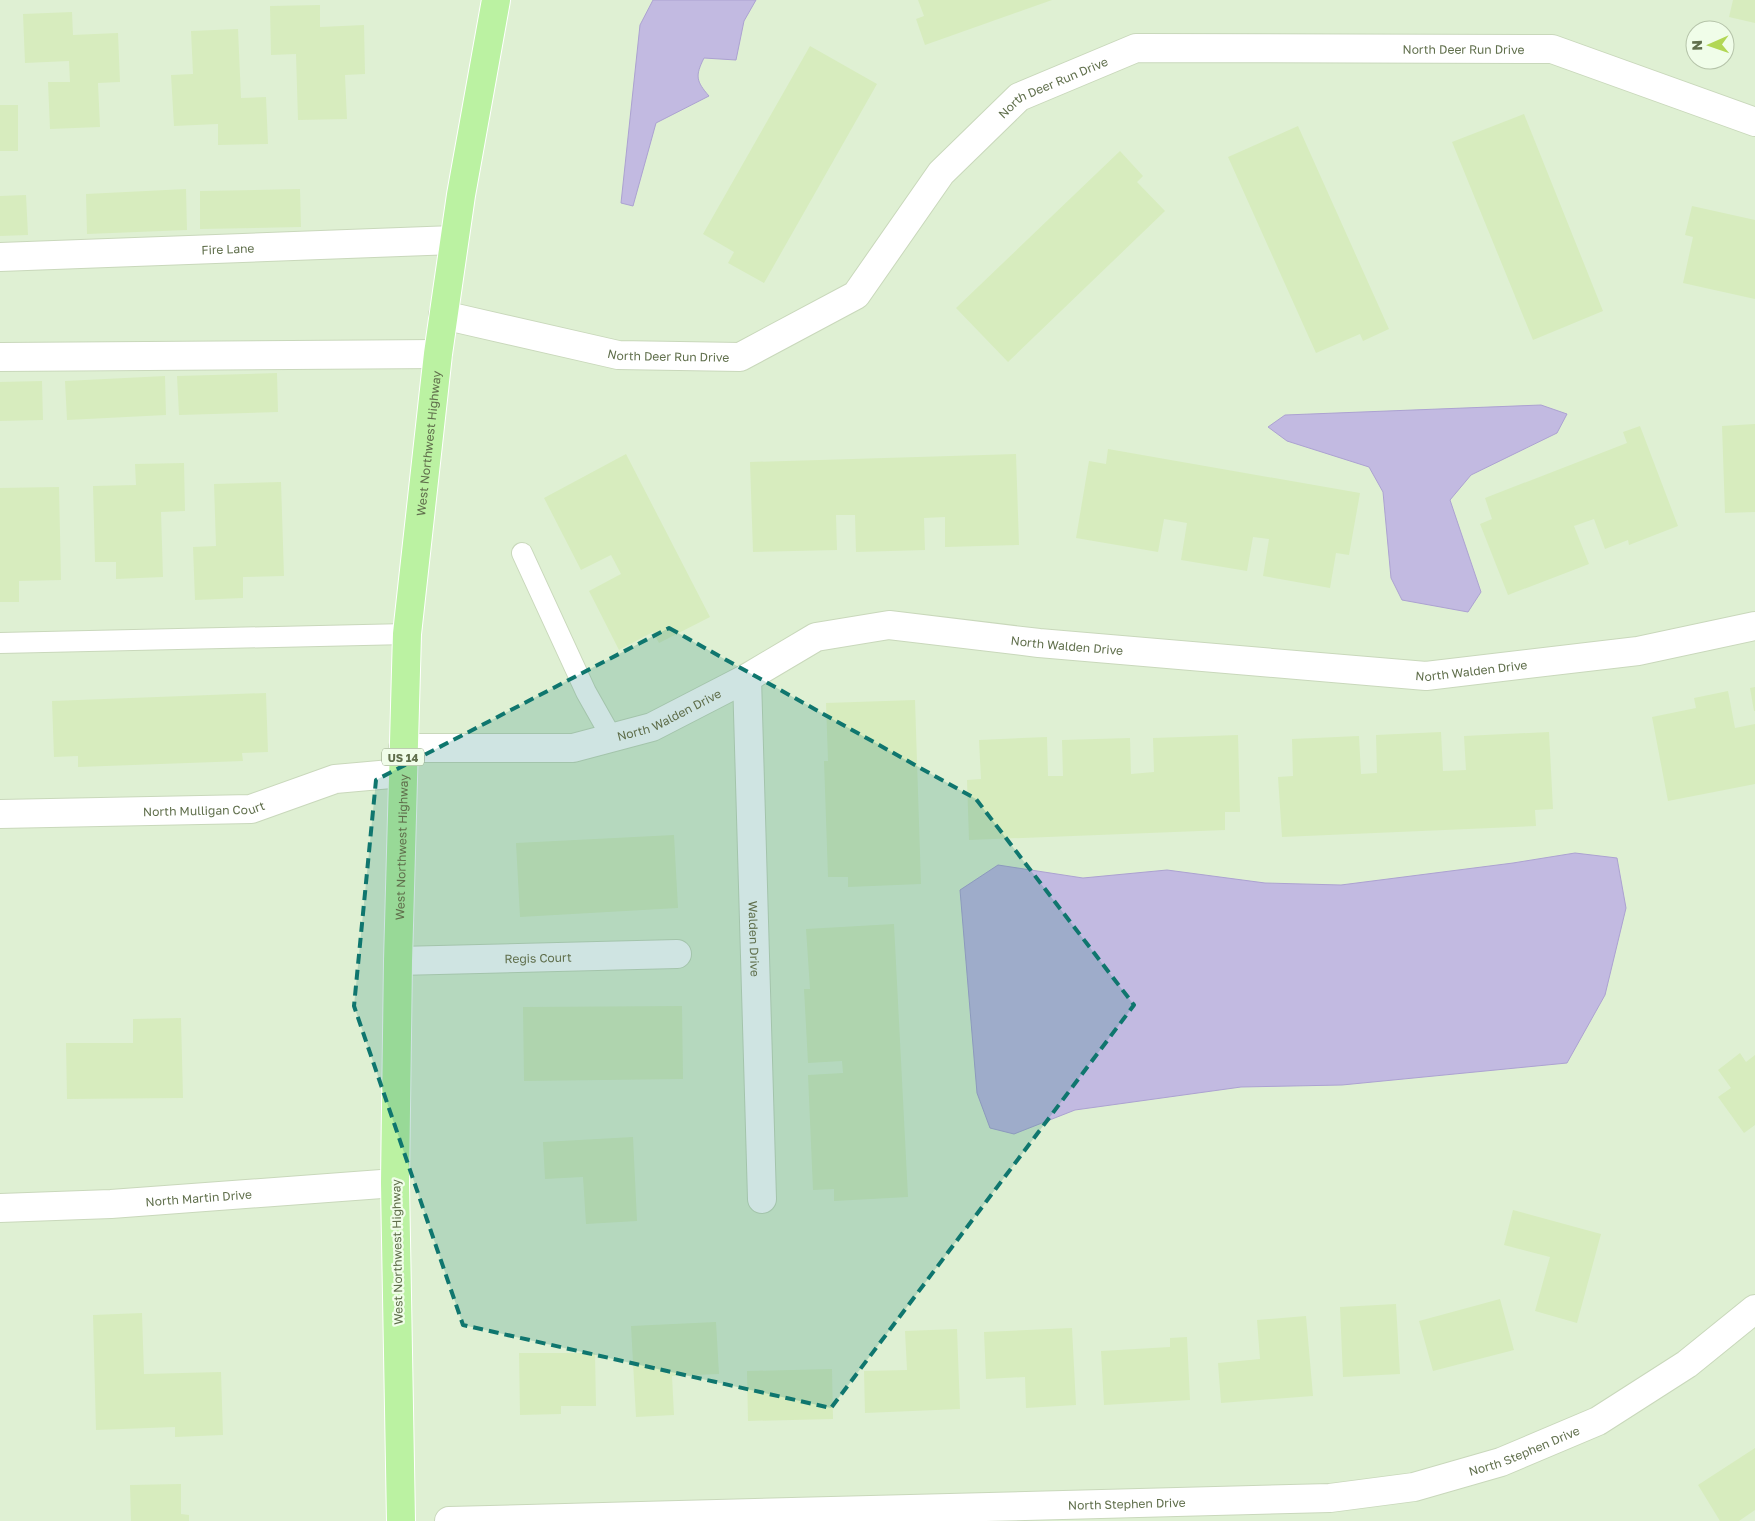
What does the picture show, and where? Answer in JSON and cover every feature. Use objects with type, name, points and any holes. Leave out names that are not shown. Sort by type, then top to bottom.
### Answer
[{"type":"main road","name":"West Northwest Highway","points":[[402,1521],[396,1183],[398,961],[407,634],[443,315],[454,240],[496,0]]},
{"type":"street","name":"North Deer Run Drive","points":[[443,315],[618,354],[740,357],[856,295],[941,173],[1019,97],[1136,48],[1552,49],[1755,122]]},
{"type":"street","name":"Fire Lane","points":[[0,256],[454,240]]},
{"type":"street","points":[[0,357],[438,354]]},
{"type":"street","name":"North Walden Drive","points":[[403,761],[573,748],[652,727],[747,678],[816,637],[889,626],[1039,643],[1426,676],[1638,651],[1755,626]]},
{"type":"street","name":"Walden Drive","points":[[747,678],[762,1199]]},
{"type":"street","name":"North Mulligan Court","points":[[0,814],[251,809],[334,779],[403,761]]},
{"type":"street","name":"Regis Court","points":[[398,961],[677,954]]},
{"type":"street","name":"North Martin Drive","points":[[0,1208],[111,1204],[396,1183]]},
{"type":"street","name":"North Stephen Drive","points":[[449,1521],[1330,1498],[1414,1487],[1501,1462],[1598,1421],[1687,1364],[1755,1309]]},
{"type":"lane","points":[[522,553],[586,692],[612,738]]},
{"type":"lane","points":[[0,643],[407,634]]},
{"type":"highlighted area","points":[[669,628],[976,799],[1134,1005],[831,1408],[463,1325],[354,1006],[376,780]]},
{"type":"shaded area","points":[[0,0],[1755,0],[1755,1521],[0,1521]]},
{"type":"shaded area","points":[[653,0],[756,0],[744,21],[736,60],[704,58],[699,69],[698,78],[701,86],[709,96],[656,123],[633,206],[621,203],[640,25]]},
{"type":"shaded area","points":[[1541,405],[1567,414],[1557,433],[1471,475],[1450,500],[1481,592],[1468,612],[1402,600],[1391,578],[1383,492],[1369,467],[1287,441],[1268,427],[1285,415]]},
{"type":"shaded area","points":[[1575,853],[1617,858],[1626,908],[1605,995],[1567,1063],[1342,1085],[1241,1087],[1075,1110],[1014,1134],[990,1128],[977,1093],[960,890],[998,865],[1083,878],[1167,870],[1265,883],[1341,885],[1513,863]]},
{"type":"building","points":[[918,0],[1052,0],[925,45],[916,19],[924,16]]},
{"type":"building","points":[[1733,0],[1755,0],[1755,23],[1729,17]]},
{"type":"building","points":[[320,5],[320,27],[364,25],[365,74],[345,75],[347,119],[298,120],[296,54],[271,55],[270,6]]},
{"type":"building","points":[[72,12],[73,35],[118,33],[120,82],[98,83],[100,127],[50,129],[48,82],[70,82],[69,61],[25,63],[23,14]]},
{"type":"building","points":[[238,29],[241,98],[266,97],[268,144],[218,145],[218,124],[174,126],[171,75],[193,74],[191,31]]},
{"type":"building","points":[[810,46],[877,84],[764,283],[728,263],[734,252],[703,234]]},
{"type":"building","points":[[0,105],[18,105],[18,151],[0,151]]},
{"type":"building","points":[[1524,114],[1603,311],[1533,340],[1452,142]]},
{"type":"building","points":[[1298,126],[1389,329],[1363,341],[1360,334],[1316,353],[1228,157]]},
{"type":"building","points":[[1120,151],[1143,176],[1137,182],[1165,211],[1008,362],[956,308]]},
{"type":"building","points":[[186,189],[187,230],[87,234],[86,194]]},
{"type":"building","points":[[300,189],[301,227],[200,229],[200,191]]},
{"type":"building","points":[[26,195],[28,235],[0,236],[0,196]]},
{"type":"building","points":[[1692,206],[1755,220],[1755,299],[1683,283],[1693,237],[1685,235]]},
{"type":"building","points":[[277,373],[278,412],[179,415],[177,376]]},
{"type":"building","points":[[165,376],[166,415],[67,420],[65,381]]},
{"type":"building","points":[[42,381],[43,420],[0,421],[0,382]]},
{"type":"building","points":[[1755,424],[1755,512],[1725,513],[1722,426]]},
{"type":"building","points":[[1640,426],[1678,526],[1629,545],[1628,540],[1605,549],[1594,519],[1574,526],[1589,564],[1508,595],[1480,524],[1492,519],[1485,498],[1627,443],[1623,432]]},
{"type":"building","points":[[1108,449],[1360,493],[1349,555],[1336,553],[1330,588],[1263,576],[1269,539],[1253,537],[1247,571],[1181,560],[1187,523],[1164,519],[1158,552],[1076,538],[1089,461],[1106,464]]},
{"type":"building","points":[[626,454],[710,617],[659,643],[653,632],[619,650],[589,591],[621,574],[611,555],[581,570],[544,498]]},
{"type":"building","points":[[1016,454],[1019,545],[945,547],[945,517],[924,518],[925,550],[856,552],[855,515],[836,515],[837,550],[753,552],[750,462]]},
{"type":"building","points":[[184,463],[185,511],[161,512],[163,577],[116,579],[116,562],[95,562],[93,486],[136,485],[135,464]]},
{"type":"building","points":[[281,482],[284,576],[243,577],[243,598],[195,600],[193,547],[216,546],[214,484]]},
{"type":"building","points":[[59,487],[61,580],[19,581],[19,602],[0,602],[0,488]]},
{"type":"building","points":[[1755,687],[1755,711],[1754,711],[1750,688]]},
{"type":"building","points":[[1728,691],[1735,728],[1755,724],[1755,784],[1668,801],[1652,717],[1696,708],[1694,698]]},
{"type":"building","points":[[266,693],[268,752],[242,753],[243,761],[78,767],[78,756],[54,757],[52,701]]},
{"type":"building","points":[[915,700],[921,884],[848,887],[848,877],[828,877],[824,761],[828,761],[826,703]]},
{"type":"building","points":[[1441,732],[1443,771],[1466,770],[1464,736],[1549,732],[1553,809],[1535,810],[1536,826],[1282,837],[1278,777],[1293,776],[1292,739],[1359,736],[1361,774],[1377,773],[1376,735]]},
{"type":"building","points":[[1238,735],[1240,812],[1225,812],[1225,830],[969,840],[967,780],[981,779],[979,740],[1047,737],[1048,776],[1063,776],[1062,740],[1130,738],[1131,774],[1154,772],[1153,738]]},
{"type":"building","points":[[674,835],[678,908],[520,917],[516,843]]},
{"type":"building","points":[[894,924],[908,1197],[834,1201],[834,1189],[813,1190],[808,1075],[843,1073],[842,1061],[808,1063],[804,989],[810,989],[806,929]]},
{"type":"building","points":[[682,1006],[683,1079],[524,1081],[523,1007]]},
{"type":"building","points":[[181,1018],[183,1098],[67,1099],[66,1043],[133,1043],[133,1019]]},
{"type":"building","points":[[1740,1053],[1746,1062],[1755,1055],[1755,1125],[1744,1133],[1718,1097],[1731,1088],[1718,1070]]},
{"type":"building","points":[[633,1137],[637,1221],[586,1224],[583,1177],[545,1179],[543,1142]]},
{"type":"building","points":[[1513,1210],[1601,1234],[1577,1323],[1535,1311],[1550,1257],[1504,1245]]},
{"type":"building","points":[[1500,1299],[1514,1350],[1433,1371],[1419,1321]]},
{"type":"building","points":[[1396,1304],[1400,1374],[1343,1377],[1340,1307]]},
{"type":"building","points":[[142,1313],[144,1374],[221,1372],[223,1435],[175,1437],[175,1427],[96,1430],[93,1315]]},
{"type":"building","points":[[1306,1316],[1313,1396],[1221,1403],[1218,1363],[1260,1359],[1257,1320]]},
{"type":"building","points":[[716,1322],[719,1374],[672,1376],[674,1415],[636,1417],[631,1326]]},
{"type":"building","points":[[1072,1328],[1076,1405],[1026,1408],[1025,1377],[986,1379],[984,1332]]},
{"type":"building","points":[[957,1329],[960,1409],[865,1413],[864,1371],[907,1370],[905,1331]]},
{"type":"building","points":[[1187,1337],[1190,1400],[1104,1405],[1101,1351],[1170,1347],[1170,1338]]},
{"type":"building","points":[[519,1353],[595,1353],[596,1406],[561,1406],[561,1414],[520,1415]]},
{"type":"building","points":[[832,1369],[833,1419],[748,1421],[747,1371]]},
{"type":"building","points":[[1755,1448],[1755,1510],[1739,1521],[1720,1521],[1698,1485]]},
{"type":"building","points":[[181,1484],[181,1514],[189,1515],[189,1521],[131,1521],[130,1485]]}]
